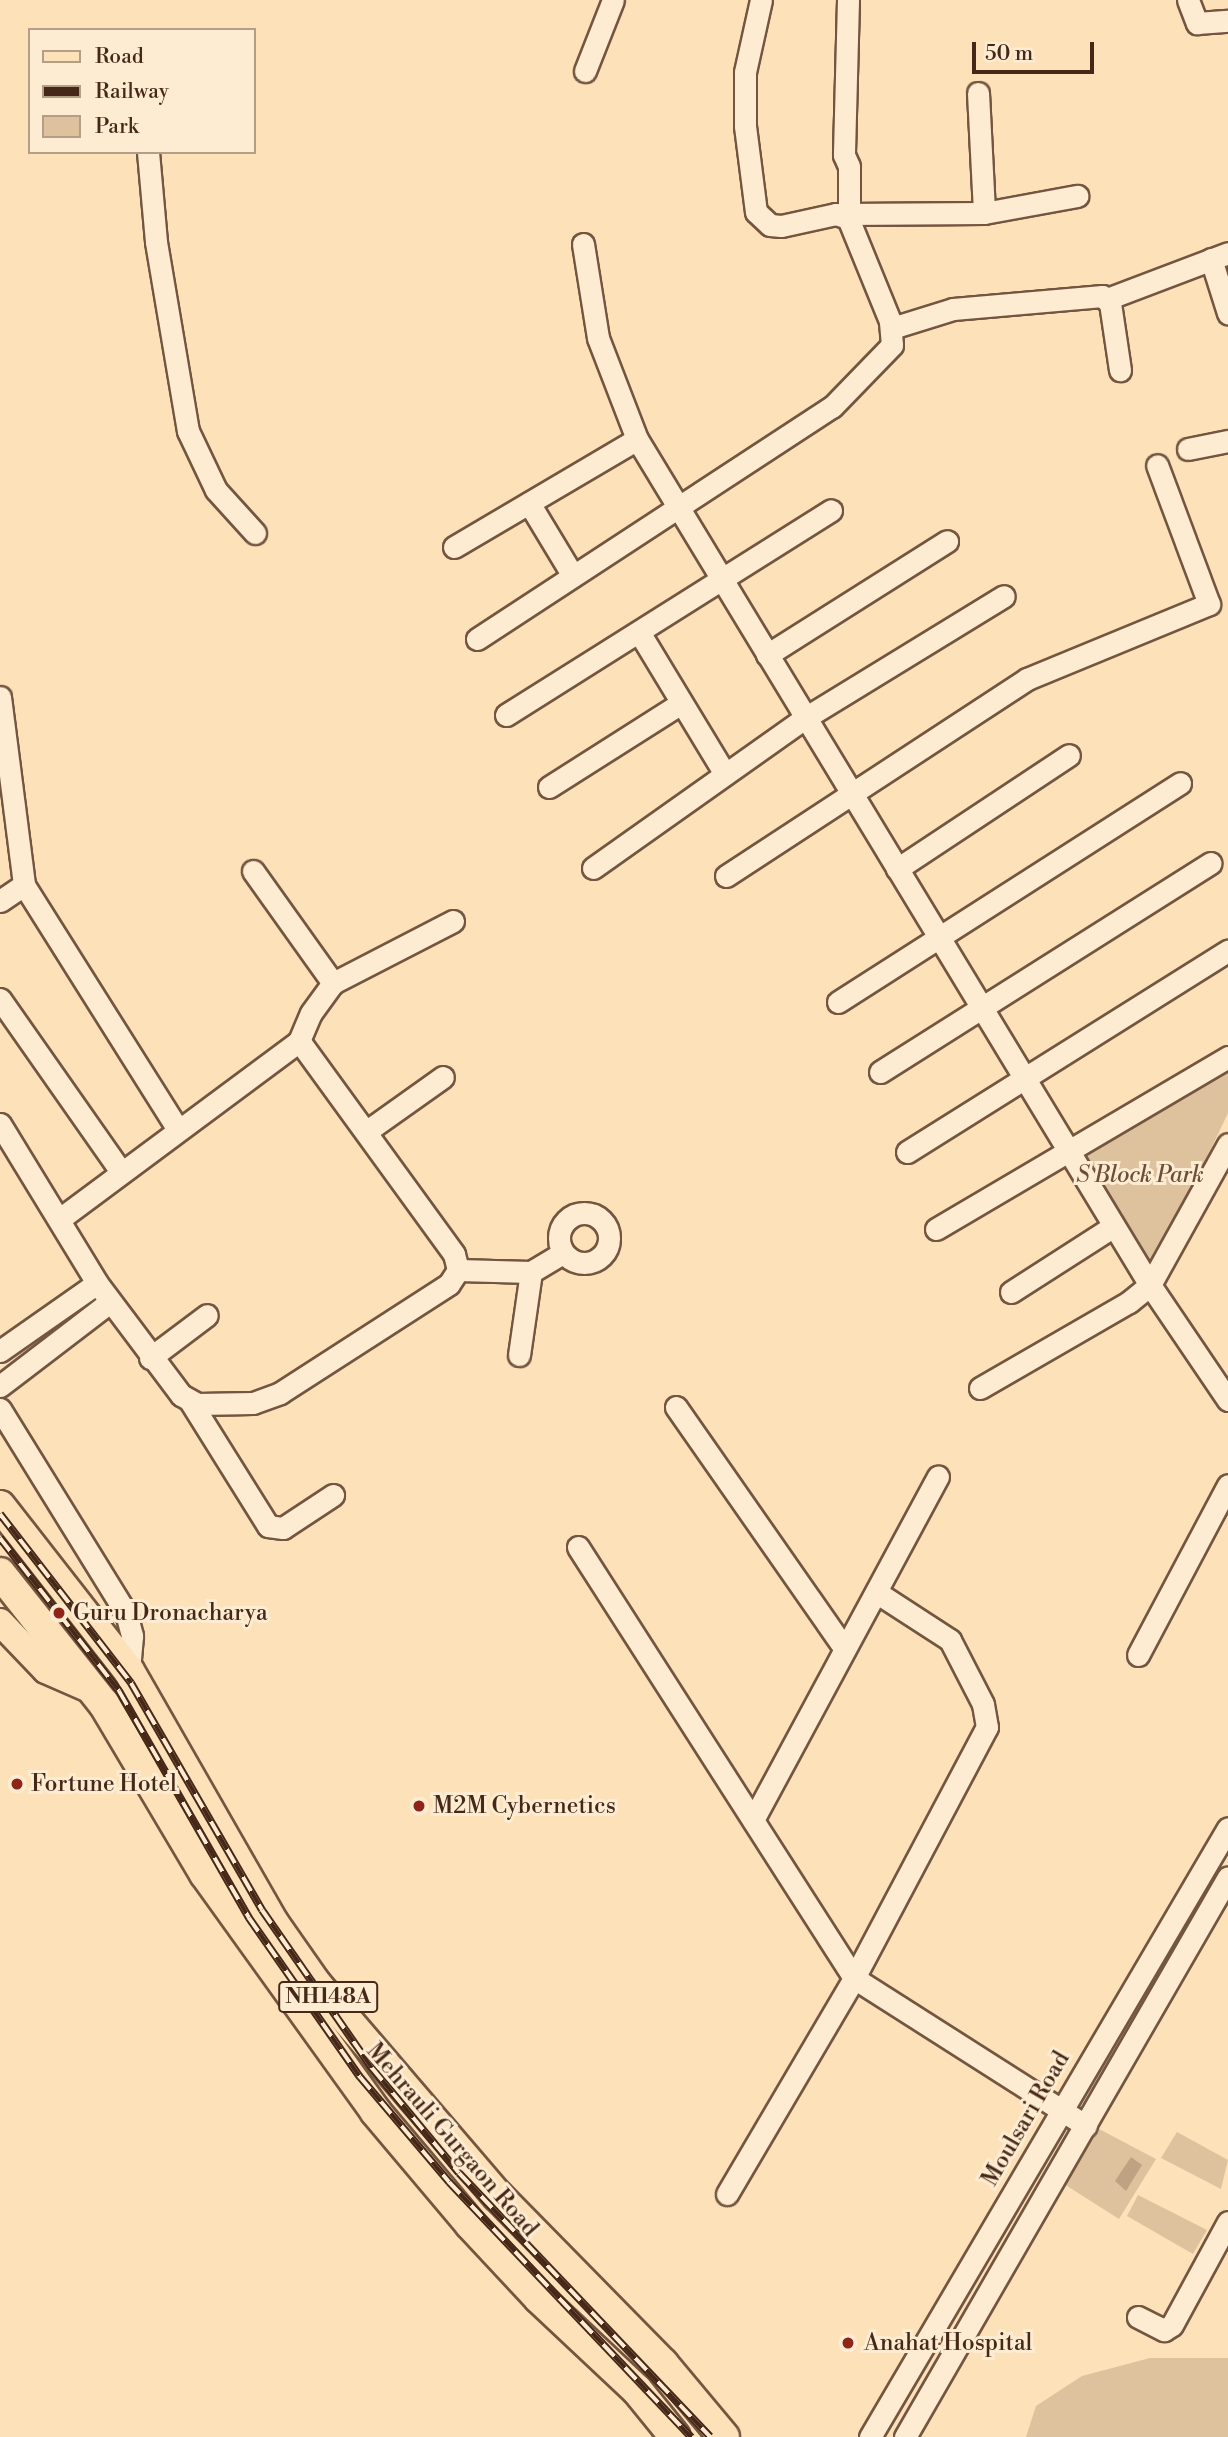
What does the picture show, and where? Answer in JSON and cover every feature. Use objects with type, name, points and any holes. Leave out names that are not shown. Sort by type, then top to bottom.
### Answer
[{"type":"highway","name":"Mehrauli Gurgaon Road","points":[[0,1506],[129,1671],[274,1924],[316,1984],[498,2196],[663,2364],[724,2437]]},
{"type":"highway","name":"Mehrauli Gurgaon Road","points":[[0,1573],[96,1692],[205,1874],[290,1998],[375,2111],[470,2224],[539,2298],[637,2390],[675,2437]]},
{"type":"highway","points":[[470,2224],[498,2196]]},
{"type":"main road","points":[[0,1622],[46,1670],[96,1692]]},
{"type":"street","points":[[585,71],[613,0]]},
{"type":"street","points":[[761,0],[745,85],[750,190],[755,212],[770,225],[781,226],[846,214],[984,213],[1077,197]]},
{"type":"street","points":[[477,639],[832,407],[887,352],[894,339],[892,328],[846,214],[849,166],[844,155],[848,0]]},
{"type":"street","points":[[1188,0],[1197,23],[1228,21]]},
{"type":"street","points":[[978,93],[984,213]]},
{"type":"street","points":[[148,154],[156,243],[188,431],[216,490],[256,533]]},
{"type":"street","points":[[583,244],[598,338],[637,439],[1150,1285],[1228,1400]]},
{"type":"street","points":[[892,328],[969,307],[1098,295],[1107,299],[1220,256],[1228,313]]},
{"type":"street","points":[[1107,299],[1120,370]]},
{"type":"street","points":[[454,547],[637,439]]},
{"type":"street","points":[[1188,449],[1228,441]]},
{"type":"street","points":[[726,876],[850,792],[1027,679],[1219,599],[1157,465]]},
{"type":"street","points":[[529,503],[573,576]]},
{"type":"street","points":[[506,715],[722,582],[831,510]]},
{"type":"street","points":[[767,656],[947,541]]},
{"type":"street","points":[[593,868],[805,718],[1004,596]]},
{"type":"street","points":[[639,632],[680,704],[725,774]]},
{"type":"street","points":[[0,697],[24,886],[178,1130]]},
{"type":"street","points":[[549,787],[680,704]]},
{"type":"street","points":[[897,869],[1069,755]]},
{"type":"street","points":[[838,1002],[1180,783]]},
{"type":"street","points":[[880,1072],[1210,863]]},
{"type":"street","points":[[253,870],[333,983]]},
{"type":"street","points":[[0,901],[24,886]]},
{"type":"street","points":[[61,1218],[299,1041],[311,1013],[333,983],[453,921]]},
{"type":"street","points":[[907,1152],[1228,951]]},
{"type":"street","points":[[0,999],[121,1172]]},
{"type":"street","points":[[190,1401],[253,1404],[280,1393],[449,1284],[458,1270],[454,1254],[299,1041]]},
{"type":"street","points":[[936,1229],[1228,1057]]},
{"type":"street","points":[[367,1131],[443,1077]]},
{"type":"street","points":[[0,1124],[61,1218],[97,1283],[150,1358],[190,1401],[268,1526],[283,1528],[333,1495]]},
{"type":"street","points":[[980,1388],[1129,1302],[1150,1285],[1228,1144]]},
{"type":"street","points":[[1011,1292],[1114,1226]]},
{"type":"street","points":[[458,1270],[531,1272],[563,1253]]},
{"type":"street","points":[[519,1355],[531,1272]]},
{"type":"street","points":[[0,1351],[97,1283]]},
{"type":"street","points":[[0,1386],[110,1302]]},
{"type":"street","points":[[150,1358],[207,1315]]},
{"type":"street","points":[[676,1406],[845,1649]]},
{"type":"street","points":[[0,1409],[126,1613],[132,1636],[129,1671]]},
{"type":"street","points":[[753,1820],[938,1477]]},
{"type":"street","points":[[1138,1655],[1228,1485]]},
{"type":"street","points":[[578,1547],[854,1978],[1086,2126]]},
{"type":"street","points":[[727,2194],[854,1978],[988,1720],[950,1640],[876,1592]]},
{"type":"street","name":"Moulsari Road","points":[[870,2437],[1228,1828]]},
{"type":"street","points":[[905,2437],[1228,1877]]},
{"type":"street","points":[[1193,1888],[1214,1901]]},
{"type":"street","points":[[1138,2317],[1164,2330],[1172,2325],[1228,2222]]},
{"type":"street","points":[[988,2236],[1014,2252]]},
{"type":"green space","name":"S Block Park","points":[[1228,1058],[1228,1113],[1144,1289],[1069,1155]]},
{"type":"green space","points":[[1099,2129],[1156,2159],[1119,2219],[1064,2184]]},
{"type":"green space","points":[[1177,2132],[1228,2160],[1221,2189],[1161,2158]]},
{"type":"green space","points":[[1138,2195],[1207,2230],[1193,2254],[1127,2216]]},
{"type":"green space","points":[[1150,2358],[1228,2358],[1228,2437],[1026,2437],[1036,2406],[1082,2376]]},
{"type":"shaded area","points":[[1131,2157],[1142,2165],[1126,2191],[1115,2181]]},
{"type":"railway","points":[[0,1514],[131,1683],[262,1910],[372,2068],[459,2173],[710,2437]]},
{"type":"railway","points":[[0,1538],[119,1691],[249,1918],[360,2077],[449,2182],[691,2437]]},
{"type":"place","name":"Guru Dronacharya","points":[[59,1613]]},
{"type":"place","name":"Fortune Hotel","points":[[17,1784]]},
{"type":"place","name":"M2M Cybernetics","points":[[419,1806]]},
{"type":"place","name":"Anahat Hospital","points":[[848,2343]]}]
